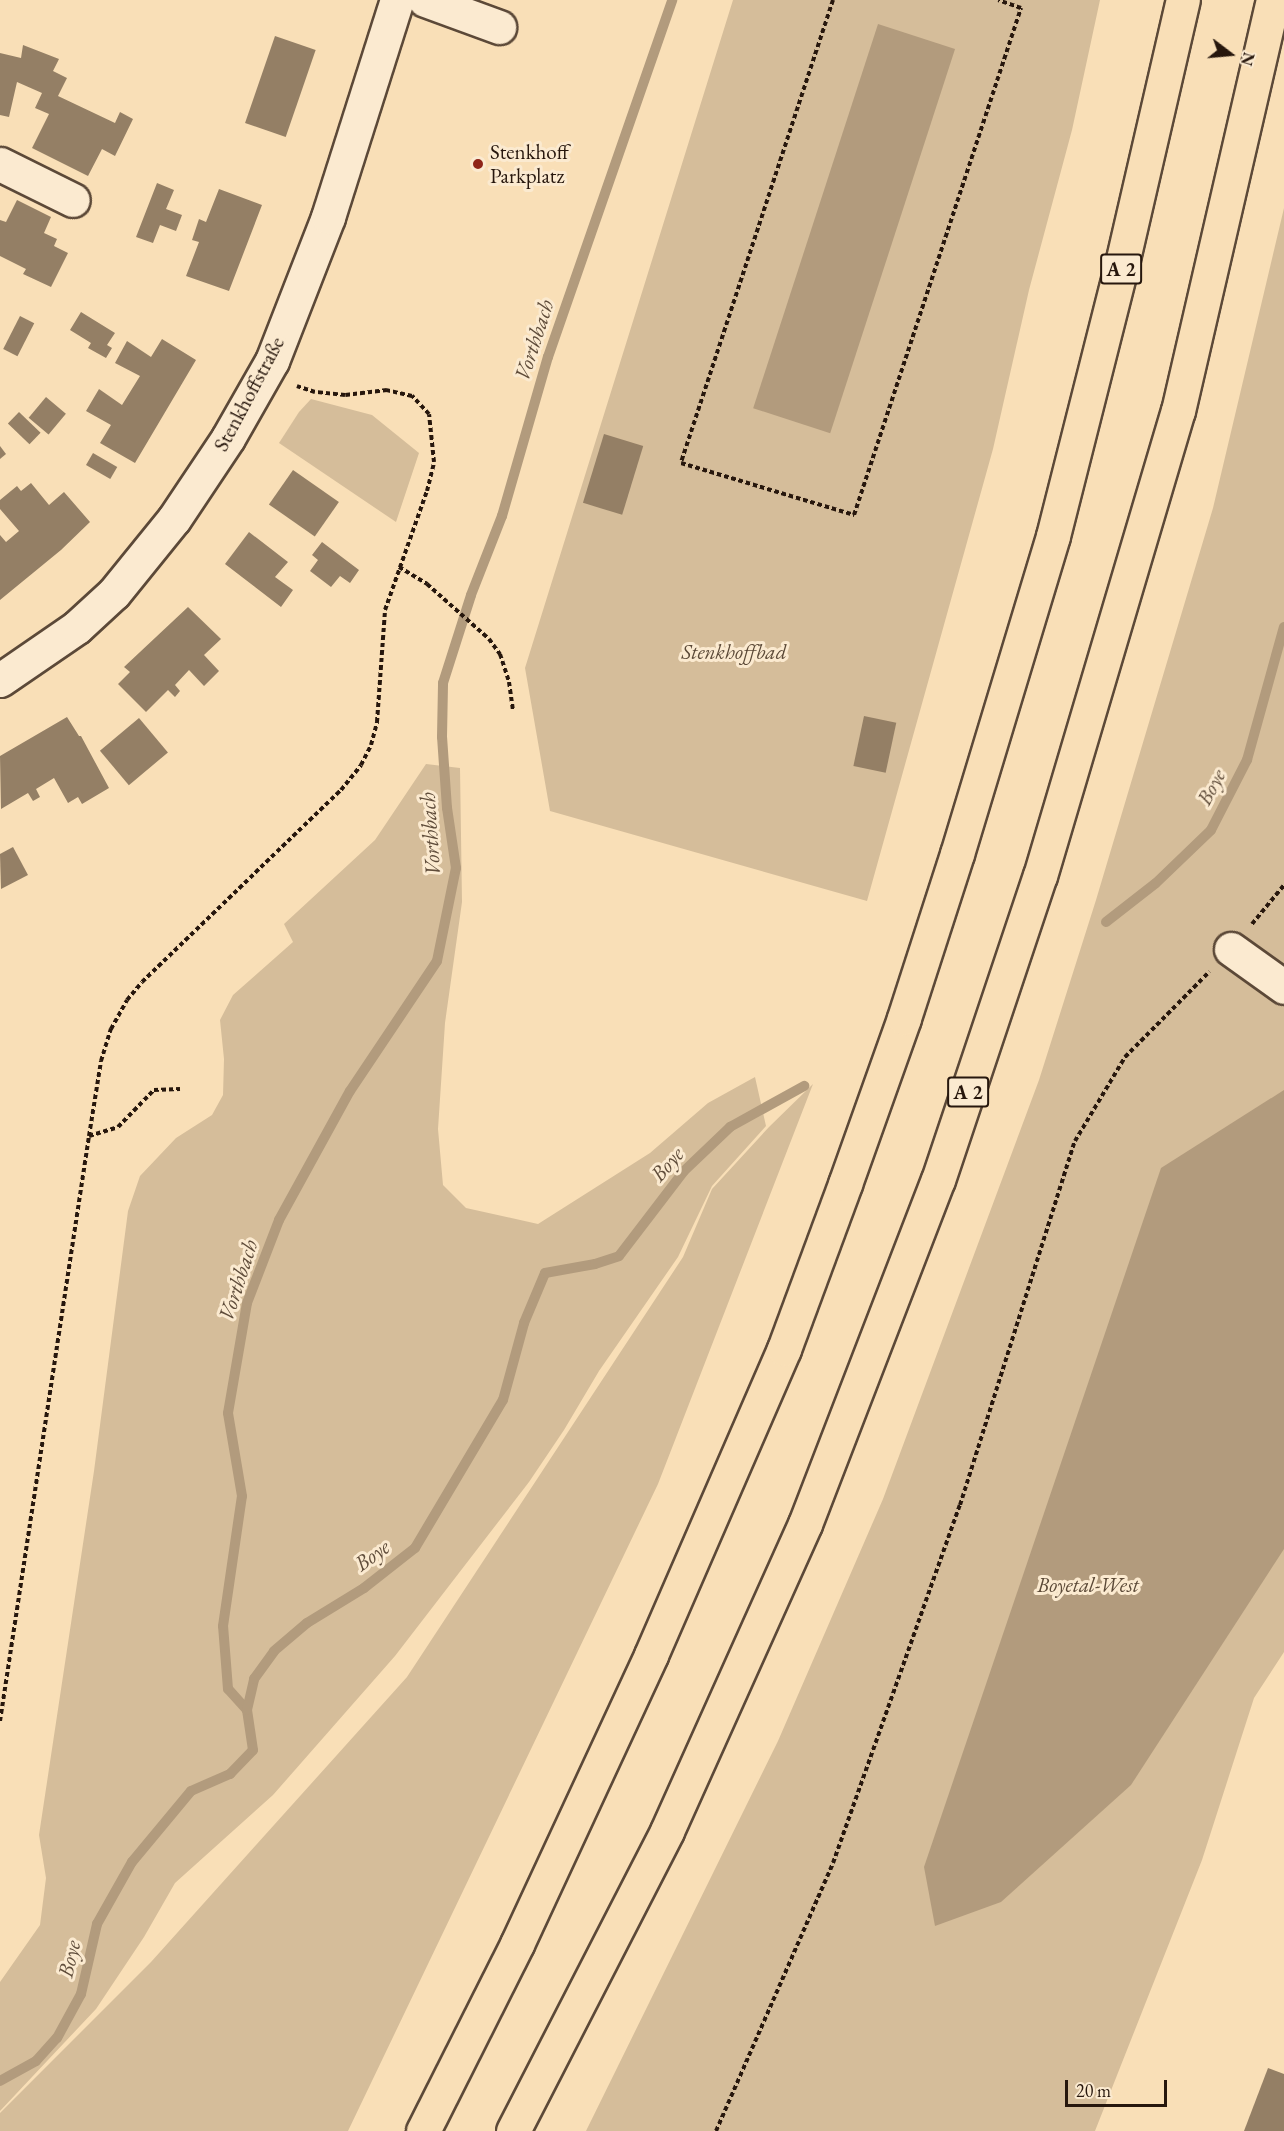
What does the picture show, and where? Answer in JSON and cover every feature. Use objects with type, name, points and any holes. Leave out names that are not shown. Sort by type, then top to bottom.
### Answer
[{"type":"highway","name":"A 2","points":[[423,2131],[517,1944],[651,1655],[784,1349],[845,1184],[904,1018],[957,854],[1053,536],[1123,259],[1184,0]]},
{"type":"highway","name":"A 2","points":[[513,2131],[667,1831],[795,1545],[938,1180],[1040,876],[1178,411],[1273,0]]},
{"type":"street","name":"Stenkhoffstraße","points":[[0,680],[76,627],[114,593],[145,558],[174,519],[228,438],[266,372],[328,217],[397,0]]},
{"type":"street","points":[[425,0],[500,27]]},
{"type":"street","points":[[0,164],[73,200]]},
{"type":"street","points":[[1231,949],[1284,987]]},
{"type":"path","points":[[833,0],[681,463],[854,515],[1020,8],[998,0]]},
{"type":"path","points":[[0,1721],[101,1061],[111,1029],[127,1000],[142,982],[341,790],[361,765],[371,745],[377,722],[385,610],[427,491],[434,462],[429,414],[412,396],[387,390],[345,395],[315,392],[290,384],[266,372]]},
{"type":"path","points":[[399,567],[428,584],[489,639],[500,654],[509,682],[513,711]]},
{"type":"path","points":[[716,2131],[837,1852],[960,1505],[1075,1141],[1125,1057],[1231,949],[1284,885]]},
{"type":"path","points":[[89,1136],[118,1127],[154,1090],[180,1089]]},
{"type":"green space","name":"Stenkhoffbad","points":[[733,0],[1100,0],[1072,130],[1029,290],[993,449],[867,901],[550,811],[525,668]]},
{"type":"green space","name":"Boyetal-West","points":[[1284,208],[1284,1652],[1254,1698],[1202,1860],[1095,2131],[586,2131],[778,1741],[883,1499],[1039,1080],[1096,900],[1213,508]]},
{"type":"green space","points":[[311,399],[372,415],[419,453],[396,522],[279,443],[299,412]]},
{"type":"green space","points":[[426,764],[460,768],[462,902],[445,1023],[438,1129],[443,1185],[466,1208],[538,1224],[650,1153],[708,1103],[755,1077],[766,1126],[712,1186],[678,1257],[599,1371],[564,1430],[529,1482],[395,1656],[273,1795],[175,1883],[144,1937],[96,2009],[0,2111],[0,1982],[40,1925],[46,1878],[39,1835],[94,1471],[128,1211],[140,1176],[176,1138],[212,1115],[223,1095],[224,1059],[220,1020],[233,995],[293,942],[284,924],[375,840]]},
{"type":"green space","points":[[813,1084],[658,1484],[348,2131],[0,2131],[0,2113],[151,1962],[407,1677],[683,1257],[712,1189],[769,1127]]},
{"type":"shaded area","points":[[878,24],[955,49],[830,433],[753,408]]},
{"type":"shaded area","points":[[1284,1090],[1284,1549],[1131,1785],[1001,1902],[935,1926],[924,1867],[1161,1168]]},
{"type":"building","points":[[275,36],[316,50],[286,137],[245,123]]},
{"type":"building","points":[[23,45],[59,59],[53,71],[67,78],[58,96],[115,123],[120,112],[133,119],[115,156],[102,149],[88,176],[32,148],[49,114],[35,108],[42,93],[17,82],[9,117],[0,115],[0,53],[21,58]]},
{"type":"building","points":[[157,183],[174,190],[166,209],[182,215],[176,231],[160,225],[153,243],[136,237]]},
{"type":"building","points":[[219,189],[262,205],[229,291],[186,276],[199,242],[192,240],[199,219],[206,222]]},
{"type":"building","points":[[17,200],[51,217],[44,233],[57,239],[54,246],[68,253],[51,287],[23,274],[26,269],[0,256],[0,220],[6,222]]},
{"type":"building","points":[[81,312],[115,333],[107,345],[112,348],[106,358],[88,348],[91,343],[70,330]]},
{"type":"building","points":[[20,316],[34,323],[17,356],[3,349]]},
{"type":"building","points":[[162,339],[196,360],[135,463],[100,443],[111,425],[86,411],[99,389],[122,405],[140,376],[115,363],[127,341],[151,357]]},
{"type":"building","points":[[46,397],[66,414],[49,434],[29,418]]},
{"type":"building","points":[[19,412],[41,433],[29,444],[8,424]]},
{"type":"building","points":[[604,434],[643,446],[622,515],[583,503]]},
{"type":"building","points":[[0,446],[6,454],[0,459]]},
{"type":"building","points":[[93,453],[117,467],[110,479],[86,465]]},
{"type":"building","points":[[293,470],[339,502],[315,537],[269,504]]},
{"type":"building","points":[[31,483],[49,505],[64,492],[90,522],[61,550],[0,600],[0,535],[6,542],[19,531],[0,509],[0,500],[17,486],[21,491]]},
{"type":"building","points":[[249,532],[288,562],[275,577],[293,590],[281,607],[225,564]]},
{"type":"building","points":[[322,542],[359,570],[350,583],[340,576],[331,587],[310,571],[318,560],[312,555]]},
{"type":"building","points":[[188,607],[221,639],[204,655],[219,671],[204,686],[189,670],[175,685],[180,691],[175,697],[168,690],[146,712],[118,684],[130,672],[124,667]]},
{"type":"building","points":[[864,716],[896,723],[886,773],[853,766]]},
{"type":"building","points":[[67,717],[81,736],[109,788],[82,804],[78,797],[68,803],[54,778],[36,789],[40,797],[33,801],[28,793],[1,809],[0,756]]},
{"type":"building","points":[[139,718],[168,752],[129,785],[100,751]]},
{"type":"building","points":[[13,847],[28,875],[1,889],[0,854]]},
{"type":"building","points":[[1268,2068],[1284,2074],[1284,2131],[1244,2131]]},
{"type":"waterway","name":"Vorthbach","points":[[247,1710],[228,1689],[223,1626],[242,1496],[228,1413],[247,1303],[279,1220],[350,1091],[437,961],[456,868],[447,808],[442,737],[443,683],[471,595],[502,516],[548,357],[672,0]]},
{"type":"waterway","name":"Boye","points":[[1106,922],[1156,883],[1211,830],[1247,760],[1284,627]]},
{"type":"waterway","name":"Boye","points":[[0,2081],[36,2061],[57,2038],[81,1994],[97,1924],[132,1862],[191,1791],[230,1774],[253,1750],[247,1710],[254,1679],[274,1651],[307,1623],[364,1588],[415,1548],[503,1400],[524,1323],[545,1273],[595,1264],[619,1256],[684,1171],[730,1127],[804,1086]]},
{"type":"place","name":"Stenkhoff Parkplatz","points":[[478,164]]}]
